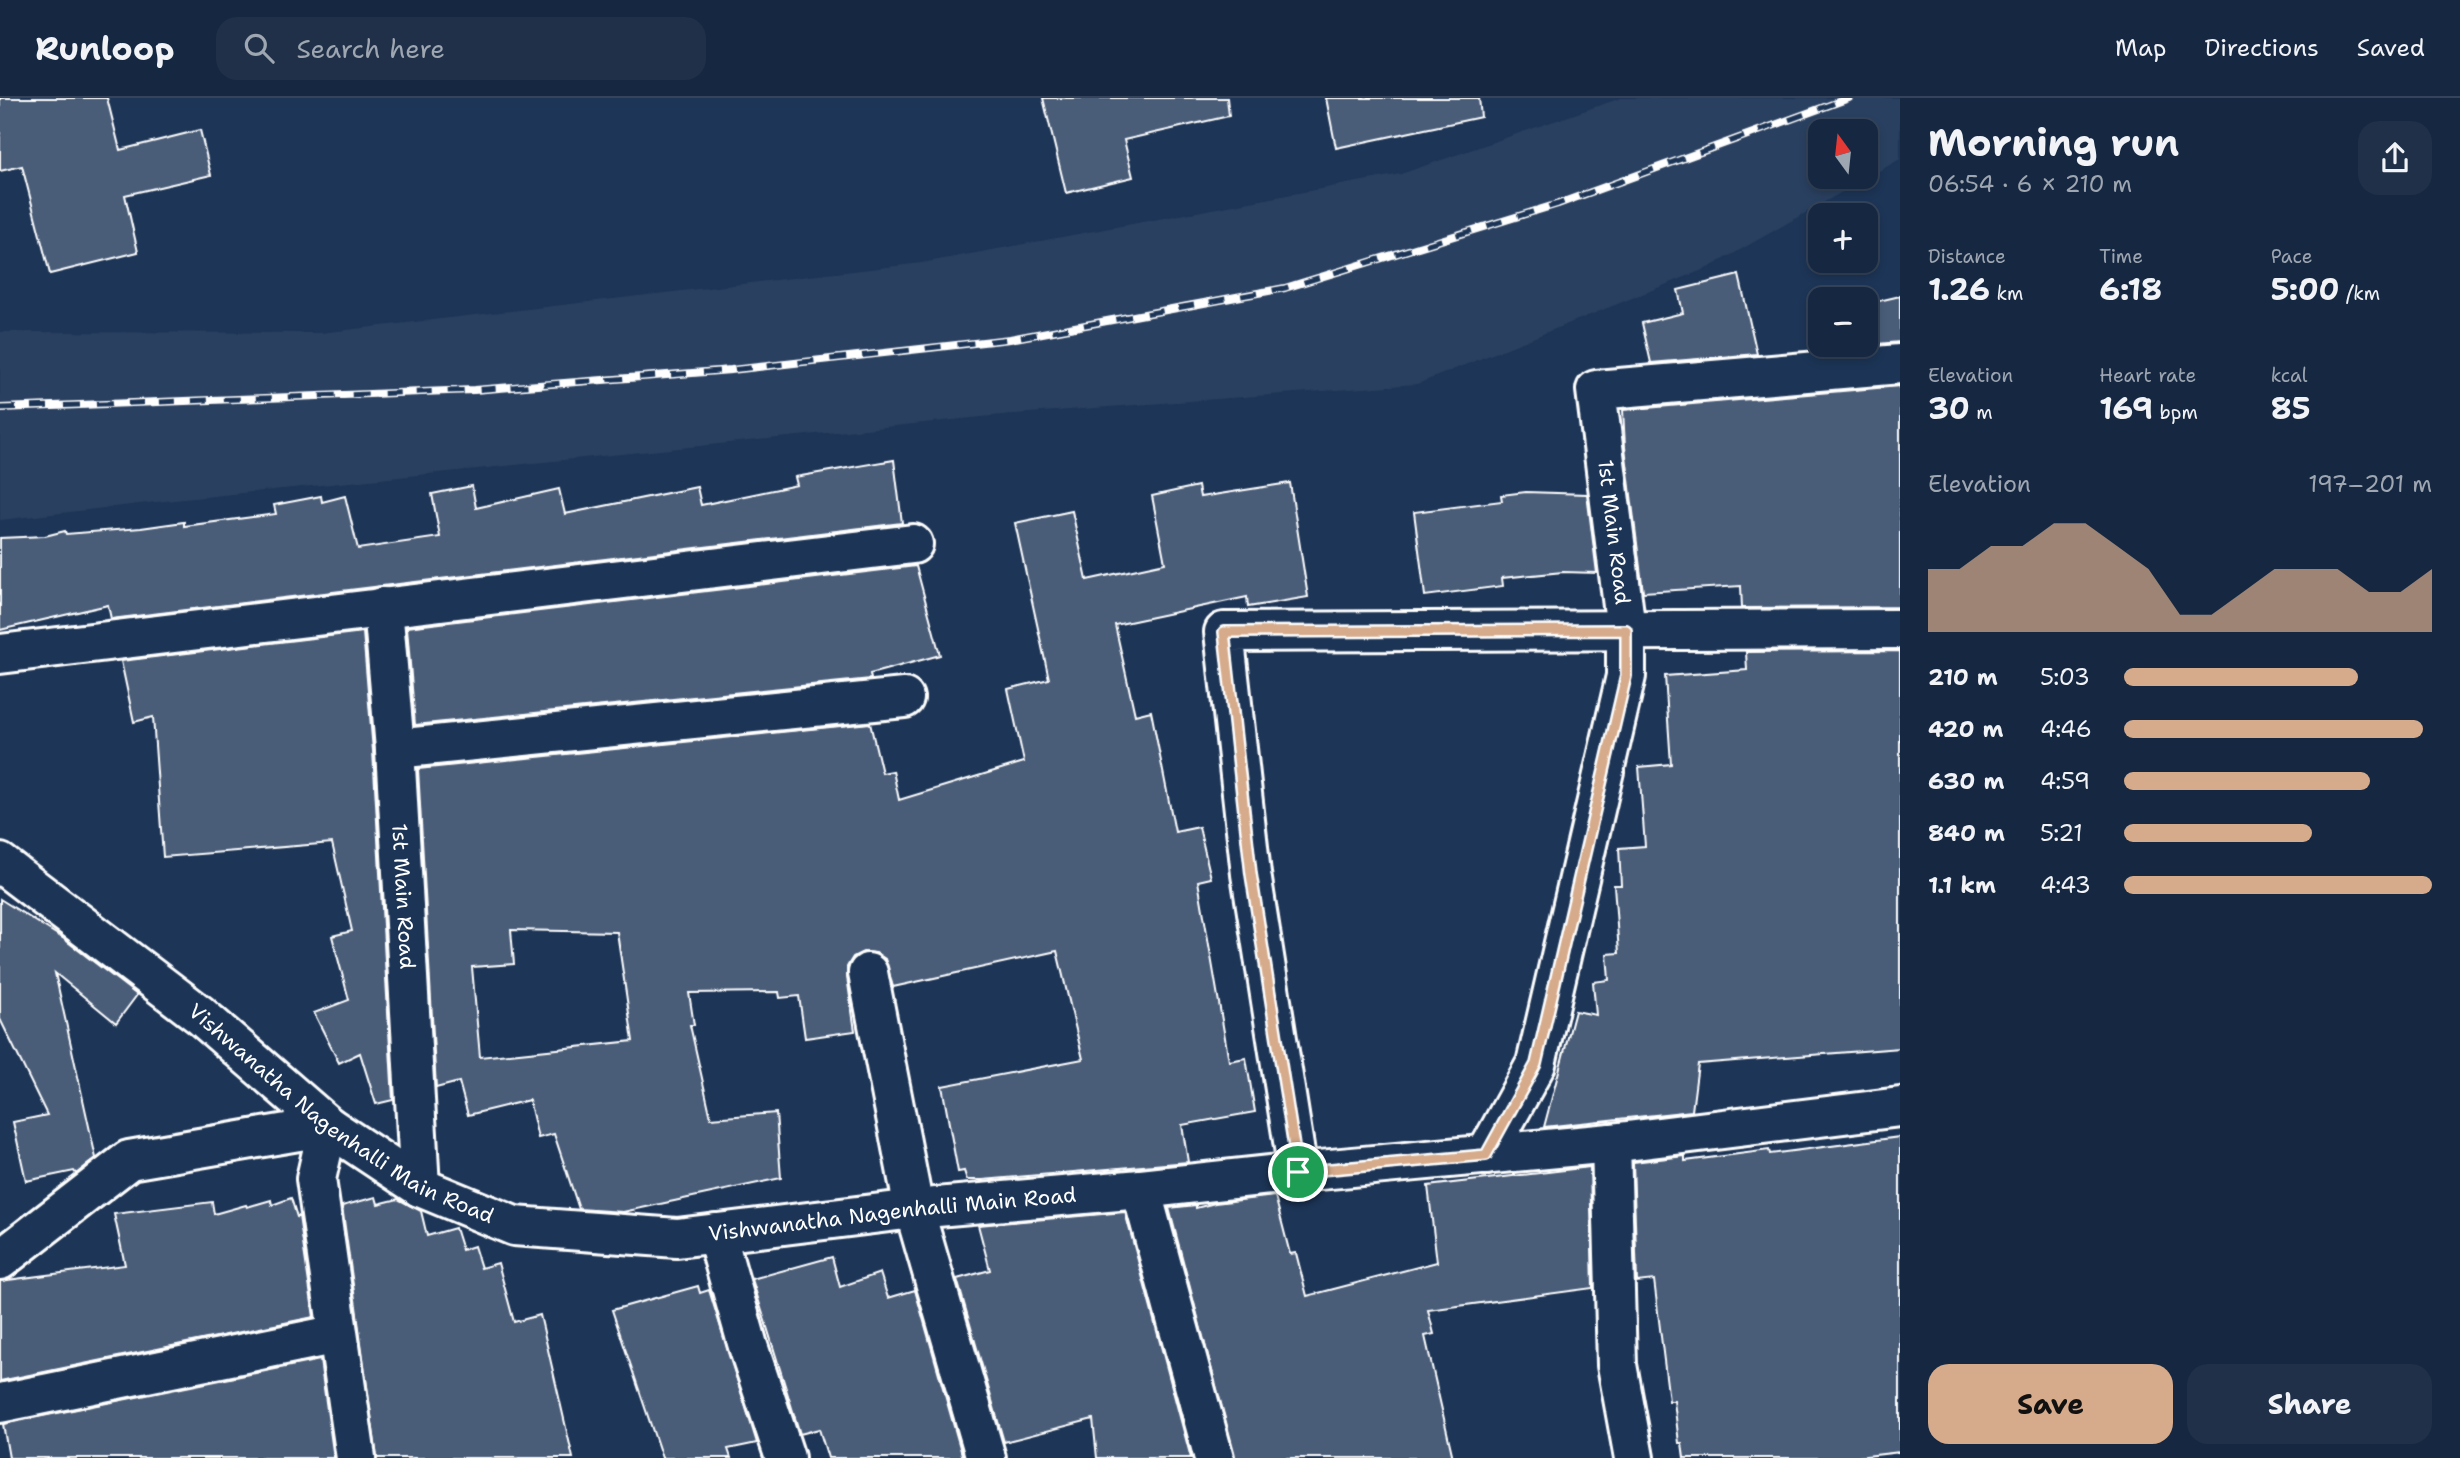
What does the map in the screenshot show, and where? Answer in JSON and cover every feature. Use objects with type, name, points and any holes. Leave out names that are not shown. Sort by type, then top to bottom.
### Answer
[{"type":"street","name":"1st Main Road","points":[[1486,1155],[1536,1064],[1626,676],[1626,630],[1596,390],[1900,364]]},
{"type":"street","points":[[0,654],[912,544]]},
{"type":"street","name":"1st Main Road","points":[[383,607],[396,749],[420,1187]]},
{"type":"street","points":[[1298,1172],[1251,874],[1224,632],[1900,629]]},
{"type":"street","points":[[396,749],[904,698]]},
{"type":"street","name":"Vishwanatha Nagenhalli Main Road","points":[[0,863],[200,1015],[328,1126],[420,1187],[514,1226],[677,1238],[914,1209],[1611,1143],[1900,1107]]},
{"type":"street","points":[[868,974],[914,1209],[986,1458]]},
{"type":"street","points":[[0,1260],[129,1160],[328,1126],[316,1180],[356,1458]]},
{"type":"street","points":[[1611,1143],[1617,1365],[1634,1458]]},
{"type":"street","points":[[1141,1189],[1214,1458]]},
{"type":"street","points":[[716,1233],[748,1346],[785,1458]]},
{"type":"street","points":[[0,1403],[338,1334]]},
{"type":"shaded area","points":[[1621,98],[1900,98],[1900,159],[1878,172],[1878,119],[1808,119],[1808,189],[1847,189],[1823,203],[1808,203],[1808,211],[1710,267],[1417,384],[1001,415],[0,520],[0,332],[321,333],[922,263],[1401,174]]},
{"type":"building","points":[[0,98],[107,98],[120,150],[200,130],[211,175],[125,195],[138,252],[50,274],[22,166],[0,171]]},
{"type":"building","points":[[1043,98],[1227,98],[1229,116],[1124,140],[1133,177],[1066,193]]},
{"type":"building","points":[[1326,98],[1479,98],[1481,117],[1336,148]]},
{"type":"building","points":[[1739,275],[1757,354],[1651,363],[1642,323],[1683,313],[1678,290]]},
{"type":"building","points":[[1900,296],[1900,342],[1878,344],[1878,301]]},
{"type":"building","points":[[1900,386],[1900,607],[1742,608],[1741,586],[1643,592],[1623,410]]},
{"type":"building","points":[[894,460],[902,523],[111,619],[108,605],[0,630],[0,538],[45,536],[65,531],[66,534],[141,528],[184,522],[184,526],[276,514],[274,505],[321,496],[322,502],[345,496],[358,549],[440,537],[432,494],[472,486],[476,508],[559,489],[565,514],[697,487],[701,505],[797,485],[795,477]]},
{"type":"building","points":[[1290,483],[1308,597],[1248,607],[1247,597],[1115,625],[1135,715],[1151,711],[1175,832],[1199,827],[1211,878],[1198,881],[1229,1061],[1246,1058],[1255,1112],[1182,1125],[1188,1162],[967,1180],[964,1171],[958,1172],[942,1086],[1083,1059],[1057,951],[893,987],[885,959],[876,953],[863,952],[853,957],[847,967],[855,1031],[805,1038],[799,996],[780,998],[779,992],[689,993],[694,1025],[690,1025],[711,1118],[776,1113],[781,1178],[623,1212],[579,1209],[554,1134],[538,1138],[529,1100],[468,1115],[459,1082],[436,1088],[418,769],[870,723],[882,773],[893,771],[899,800],[1024,762],[1008,689],[1049,679],[1015,523],[1072,511],[1087,580],[1165,563],[1152,496],[1198,486],[1200,497]],"holes":[[[511,930],[617,932],[633,1041],[480,1057],[472,967],[514,964]]]},
{"type":"building","points":[[1526,492],[1587,494],[1597,573],[1563,572],[1502,578],[1503,586],[1425,596],[1414,512],[1502,501],[1501,495]]},
{"type":"building","points":[[916,566],[940,655],[870,674],[871,679],[415,725],[407,627]]},
{"type":"building","points":[[363,632],[373,751],[393,1100],[376,1104],[360,1053],[339,1063],[314,1013],[349,1000],[332,936],[352,931],[332,843],[163,857],[153,717],[134,722],[121,661]]},
{"type":"building","points":[[1900,651],[1900,1048],[1698,1064],[1692,1111],[1544,1127],[1575,1011],[1596,1015],[1593,982],[1609,980],[1607,954],[1619,953],[1614,885],[1621,885],[1619,848],[1645,846],[1639,767],[1671,764],[1665,676],[1747,670],[1746,652]]},
{"type":"building","points":[[0,899],[64,939],[137,995],[116,1023],[55,973],[96,1158],[76,1174],[74,1171],[26,1181],[13,1122],[47,1115],[0,1019]]},
{"type":"building","points":[[1900,1137],[1900,1452],[1849,1458],[1684,1458],[1682,1443],[1679,1443],[1674,1401],[1669,1401],[1654,1280],[1637,1282],[1633,1162],[1685,1156],[1685,1161],[1769,1150],[1770,1154]]},
{"type":"building","points":[[1590,1167],[1593,1288],[1428,1310],[1434,1334],[1425,1336],[1453,1458],[1235,1458],[1169,1208],[1196,1205],[1196,1208],[1275,1196],[1290,1254],[1296,1253],[1307,1296],[1437,1262],[1428,1186]]},
{"type":"building","points":[[376,1197],[378,1204],[398,1199],[421,1211],[427,1236],[455,1228],[462,1250],[474,1246],[481,1268],[498,1263],[514,1322],[540,1315],[573,1458],[377,1458],[342,1206]]},
{"type":"building","points":[[291,1198],[297,1217],[299,1216],[314,1317],[0,1381],[0,1281],[125,1265],[114,1214],[212,1202],[214,1214],[271,1200],[272,1205]]},
{"type":"building","points":[[1125,1212],[1191,1458],[1097,1458],[1093,1419],[1004,1442],[957,1279],[990,1270],[978,1225]]},
{"type":"building","points":[[832,1257],[840,1287],[880,1273],[888,1298],[915,1290],[963,1458],[828,1458],[819,1429],[800,1434],[752,1279]]},
{"type":"building","points":[[698,1286],[700,1293],[709,1290],[757,1443],[728,1449],[731,1458],[662,1458],[612,1310]]},
{"type":"building","points":[[320,1360],[334,1458],[9,1458],[3,1424]]},
{"type":"railway","points":[[0,408],[474,390],[731,370],[1010,339],[1285,288],[1558,204],[1849,98]]},
{"type":"route","points":[[1626,630],[1626,676],[1536,1064],[1486,1155],[1298,1172],[1251,874],[1224,632],[1626,630]]}]
